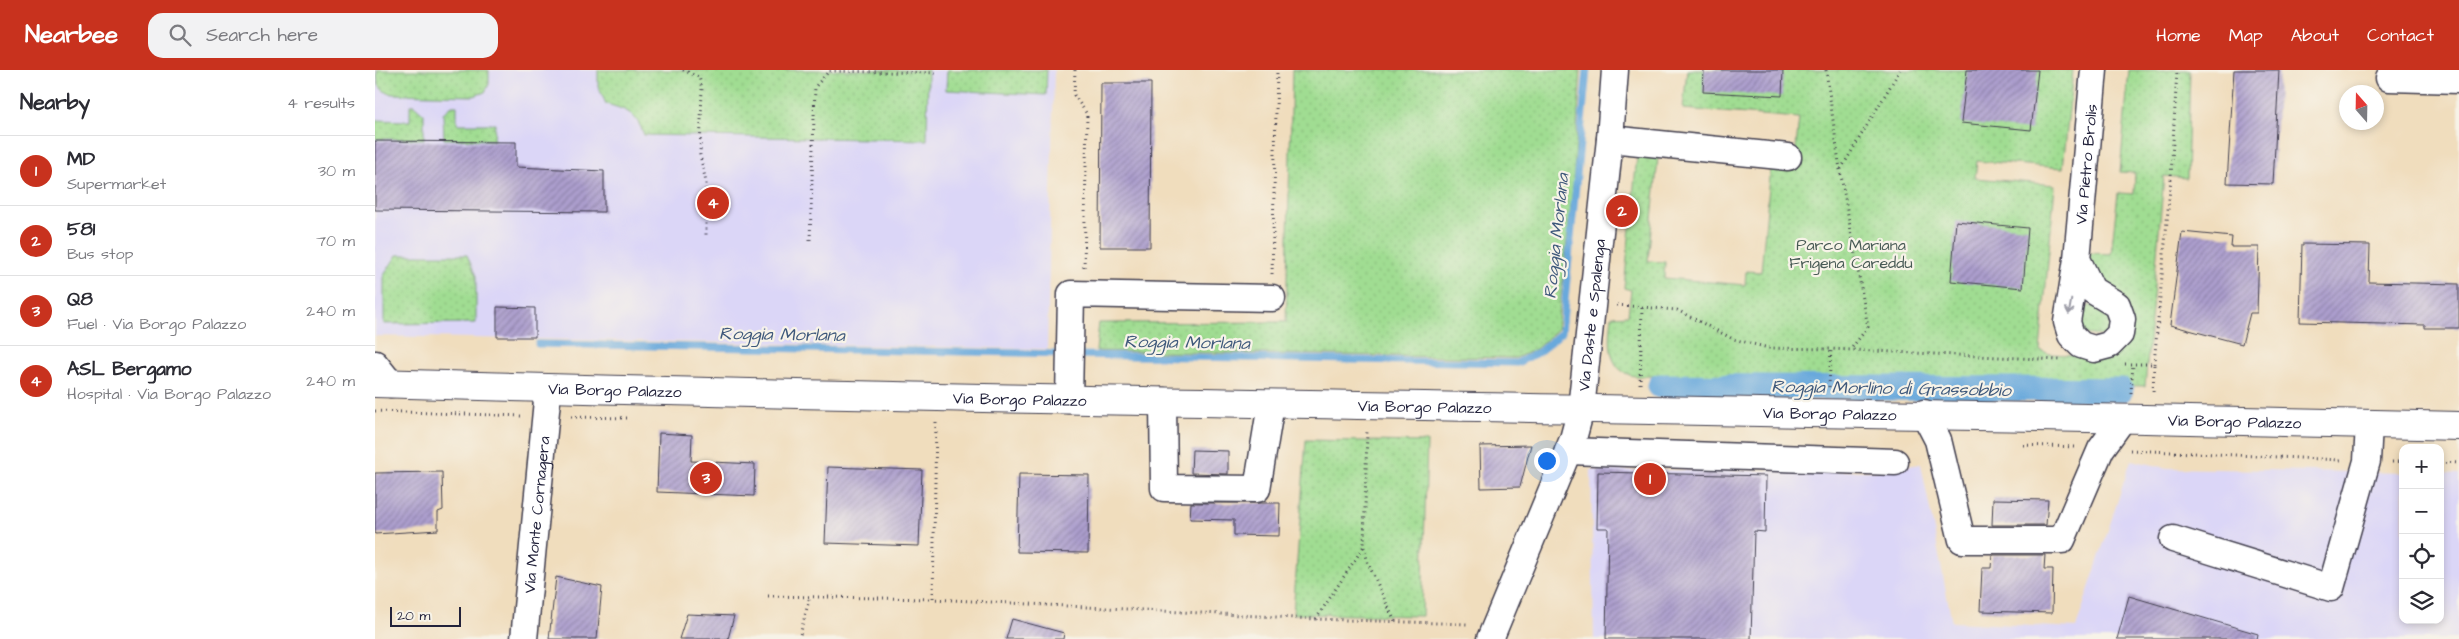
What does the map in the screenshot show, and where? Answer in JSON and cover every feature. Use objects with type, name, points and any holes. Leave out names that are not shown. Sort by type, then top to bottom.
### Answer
[{"type":"main road","name":"Via Borgo Palazzo","points":[[380,377],[548,390],[1069,391],[1163,401],[1271,404],[1923,414],[2126,411],[2369,424],[2459,426]]},
{"type":"street","name":"Via Daste e Spalenga","points":[[1482,632],[1568,451],[1581,409],[1610,139],[1615,70]]},
{"type":"street","name":"Via Pietro Brolis","points":[[2077,259],[2094,70]]},
{"type":"street","points":[[2389,78],[2459,80]]},
{"type":"street","points":[[1610,139],[1788,158]]},
{"type":"street","points":[[1069,391],[1071,294],[1272,298]]},
{"type":"street","name":"Via Monte Cornagera","points":[[523,639],[548,390]]},
{"type":"street","points":[[1163,401],[1164,488],[1257,489],[1271,404]]},
{"type":"street","points":[[1923,414],[1938,440],[1962,540],[2061,540],[2101,449],[2126,411]]},
{"type":"street","points":[[2173,539],[2331,588],[2367,461],[2369,424]]},
{"type":"street","points":[[1568,451],[1895,462]]},
{"type":"path","points":[[683,70],[699,77],[702,88],[699,155],[706,182],[705,237]]},
{"type":"path","points":[[1075,70],[1074,95],[1087,114],[1084,294]]},
{"type":"path","points":[[1272,298],[1277,70]]},
{"type":"path","points":[[1826,70],[1840,170],[1868,327],[1850,350]]},
{"type":"path","points":[[1840,170],[1900,70]]},
{"type":"path","points":[[2152,402],[2171,177],[2177,70]]},
{"type":"path","points":[[810,240],[815,88],[829,71],[938,73]]},
{"type":"path","points":[[1609,304],[1677,310],[1733,339],[1769,348],[1831,349],[2070,361]]},
{"type":"path","points":[[1639,410],[1642,307]]},
{"type":"path","points":[[1829,383],[1831,349]]},
{"type":"path","points":[[2115,363],[2154,364]]},
{"type":"path","points":[[2126,411],[2133,364]]},
{"type":"path","points":[[1367,406],[1364,546],[1367,563],[1395,622]]},
{"type":"path","points":[[933,599],[936,422]]},
{"type":"path","points":[[2444,462],[2459,463]]},
{"type":"path","points":[[1316,619],[1364,546]]},
{"type":"path","points":[[768,596],[933,599],[1395,622],[1482,632]]},
{"type":"path","points":[[799,639],[810,596]]},
{"type":"shaded area","points":[[375,70],[1054,70],[1047,349],[375,336]]},
{"type":"shaded area","points":[[2131,460],[2167,468],[2399,473],[2399,624],[2444,624],[2444,473],[2459,474],[2459,639],[1594,639],[1591,470],[1875,471],[1921,464],[1952,622],[2076,628]]},
{"type":"green space","points":[[377,70],[489,70],[489,84],[485,92],[474,96],[392,94],[384,91],[379,86]]},
{"type":"green space","points":[[598,70],[928,70],[927,140],[644,135],[634,117],[620,108],[606,104],[598,86]]},
{"type":"green space","points":[[947,70],[1047,70],[1046,95],[946,90]]},
{"type":"green space","points":[[1292,70],[1581,70],[1573,187],[1557,330],[1536,349],[1516,358],[1096,351],[1099,323],[1286,322]]},
{"type":"green space","name":"Parco Mariana Frigena Careddu","points":[[1687,70],[2073,70],[2063,168],[1977,161],[1975,178],[2055,185],[2040,350],[2050,354],[2095,356],[2128,337],[2099,282],[2087,253],[2111,254],[2118,193],[2134,194],[2135,173],[2120,172],[2129,70],[2190,70],[2187,178],[2164,176],[2145,386],[1638,376],[1622,371],[1616,365],[1613,358],[1610,332],[1612,316],[1628,315],[1631,290],[1624,288],[1637,156],[1658,158],[1648,261],[1665,262],[1664,278],[1745,285],[1746,271],[1761,272],[1771,165],[1794,167],[1799,118],[1683,109]]},
{"type":"green space","points":[[410,105],[414,105],[424,114],[424,139],[375,139],[375,120],[410,121]]},
{"type":"green space","points":[[452,106],[457,106],[457,124],[495,124],[494,140],[444,139],[443,113]]},
{"type":"green space","points":[[397,255],[467,255],[476,276],[476,323],[384,324],[384,275]]},
{"type":"green space","points":[[2089,306],[2101,306],[2112,320],[2106,336],[2080,334],[2080,313]]},
{"type":"green space","points":[[1306,440],[1427,442],[1422,616],[1293,614]]},
{"type":"building","points":[[1704,70],[1783,70],[1782,96],[1703,92]]},
{"type":"building","points":[[1967,70],[2038,70],[2031,130],[1961,123]]},
{"type":"building","points":[[2234,70],[2279,70],[2273,184],[2227,183]]},
{"type":"building","points":[[1101,83],[1151,83],[1150,247],[1100,247]]},
{"type":"building","points":[[375,141],[516,142],[516,167],[604,171],[604,212],[375,210]]},
{"type":"building","points":[[1956,221],[2028,228],[2023,288],[1951,281]]},
{"type":"building","points":[[2182,232],[2232,237],[2231,247],[2259,247],[2257,313],[2250,313],[2242,344],[2170,325]]},
{"type":"building","points":[[2302,244],[2370,245],[2369,282],[2459,284],[2459,328],[2425,328],[2425,325],[2300,322]]},
{"type":"building","points":[[497,307],[535,308],[535,337],[497,337]]},
{"type":"building","points":[[659,433],[692,435],[691,461],[755,464],[754,496],[657,492]]},
{"type":"building","points":[[1531,445],[1520,487],[1481,488],[1480,446]]},
{"type":"building","points":[[1192,450],[1228,451],[1228,474],[1191,473]]},
{"type":"building","points":[[828,467],[922,470],[919,546],[825,543]]},
{"type":"building","points":[[442,472],[443,510],[438,512],[438,530],[375,534],[375,473]]},
{"type":"building","points":[[1598,472],[1766,476],[1765,532],[1754,531],[1751,639],[1606,639],[1608,528],[1597,528]]},
{"type":"building","points":[[1019,474],[1089,475],[1088,553],[1017,552]]},
{"type":"building","points":[[1993,499],[2048,500],[2046,525],[1992,525]]},
{"type":"building","points":[[1191,503],[1280,503],[1279,536],[1234,535],[1234,520],[1190,519]]},
{"type":"building","points":[[1992,555],[2045,555],[2044,569],[2053,569],[2052,613],[1980,611],[1982,568],[1991,568]]},
{"type":"building","points":[[556,577],[602,587],[597,639],[549,639]]},
{"type":"building","points":[[2129,596],[2258,634],[2257,639],[2117,639]]},
{"type":"building","points":[[687,614],[734,616],[728,639],[679,639]]},
{"type":"building","points":[[1012,619],[1064,633],[1063,639],[1006,639]]},
{"type":"waterway","name":"Roggia Morlana","points":[[1076,355],[1517,363],[1539,352],[1562,332],[1587,70]]},
{"type":"waterway","name":"Roggia Morlana","points":[[538,344],[1065,354]]},
{"type":"waterway","name":"Roggia Morlino di Grassobbio","points":[[1660,386],[2121,390]]},
{"type":"place","name":"ASL Bergamo","points":[[713,203]]},
{"type":"place","name":"581","points":[[1622,211]]},
{"type":"place","name":"Q8","points":[[706,478]]},
{"type":"place","name":"MD","points":[[1650,479]]}]
